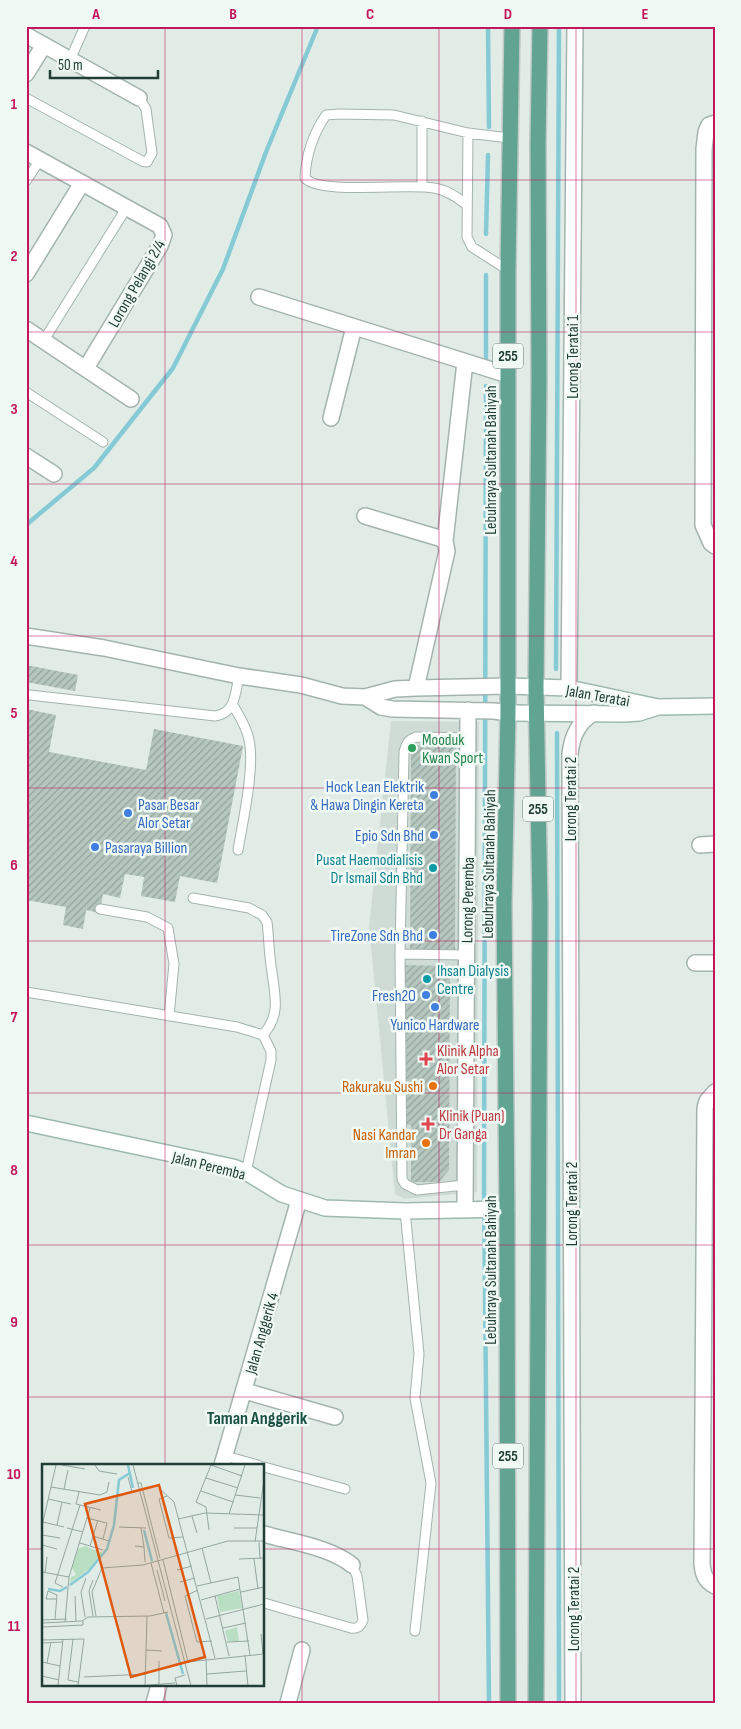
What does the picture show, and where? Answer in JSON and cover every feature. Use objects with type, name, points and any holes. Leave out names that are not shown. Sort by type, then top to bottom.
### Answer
[{"type":"main road","name":"Lebuhraya Sultanah Bahiyah","points":[[508,1703],[500,1209],[504,904],[500,686],[508,375],[509,138],[512,26]]},
{"type":"main road","name":"255","points":[[536,1703],[540,915],[536,688],[540,26]]},
{"type":"street","name":"Lorong Teratai 1","points":[[569,688],[575,26]]},
{"type":"street","points":[[26,35],[139,98]]},
{"type":"street","points":[[26,74],[44,45]]},
{"type":"street","points":[[715,123],[709,125],[704,148],[703,525],[711,543],[715,546]]},
{"type":"street","name":"Lorong Pelangi 2/4","points":[[33,156],[160,226],[164,235],[160,246],[86,368]]},
{"type":"street","points":[[26,274],[82,183]]},
{"type":"street","points":[[259,297],[508,375]]},
{"type":"street","points":[[331,418],[354,327]]},
{"type":"street","points":[[26,329],[131,399]]},
{"type":"street","points":[[416,688],[447,551],[445,542],[464,362]]},
{"type":"street","points":[[26,456],[54,474]]},
{"type":"street","points":[[365,516],[439,538],[445,542]]},
{"type":"street","points":[[26,636],[104,648],[239,676],[300,685],[342,696],[365,697]]},
{"type":"street","name":"Jalan Teratai","points":[[365,697],[395,689],[500,686],[569,688],[658,707],[715,706]]},
{"type":"street","name":"Jalan Teratai","points":[[365,697],[381,707],[392,709],[471,710],[537,714],[639,713],[658,707]]},
{"type":"street","name":"Lorong Peremba","points":[[470,1209],[465,1184],[468,738],[471,710]]},
{"type":"street","name":"Lorong Teratai 2","points":[[573,1703],[571,745],[583,720],[594,714]]},
{"type":"street","points":[[695,963],[715,962]]},
{"type":"street","points":[[715,1092],[704,1108],[709,1256],[709,1413],[702,1564],[703,1575],[709,1583],[715,1586]]},
{"type":"street","name":"Jalan Peremba","points":[[26,1124],[233,1168],[246,1172],[282,1194],[325,1208],[405,1212],[500,1209]]},
{"type":"street","name":"Jalan Anggerik 4","points":[[224,1461],[299,1200]]},
{"type":"street","points":[[245,1391],[334,1417]]},
{"type":"street","points":[[265,1534],[329,1552],[343,1558],[352,1566]]},
{"type":"street","points":[[288,1703],[302,1650]]},
{"type":"street","points":[[154,1703],[159,1686]]},
{"type":"lane","points":[[70,60],[85,26]]},
{"type":"lane","points":[[26,98],[147,162],[152,153],[146,109],[139,98]]},
{"type":"lane","points":[[467,206],[455,195],[433,188],[340,187],[308,182],[305,178],[305,167],[312,140],[318,127],[326,115],[394,115],[468,133],[509,138]]},
{"type":"lane","points":[[422,121],[422,188]]},
{"type":"lane","points":[[468,133],[467,237],[472,248],[508,270]]},
{"type":"lane","points":[[26,180],[33,156]]},
{"type":"lane","points":[[44,340],[127,207]]},
{"type":"lane","points":[[26,392],[103,442]]},
{"type":"lane","points":[[30,695],[215,716],[224,715],[233,705],[239,676]]},
{"type":"lane","points":[[233,705],[245,726],[250,741],[251,763],[238,850]]},
{"type":"lane","points":[[465,1184],[417,1190],[405,1184],[402,1179],[400,954],[404,752],[406,744],[410,739],[416,738],[468,738]]},
{"type":"lane","points":[[193,898],[249,908],[262,914],[267,922],[275,1016],[272,1025],[263,1035]]},
{"type":"lane","points":[[100,909],[147,917],[168,928],[174,964],[169,1016]]},
{"type":"lane","points":[[400,954],[466,955]]},
{"type":"lane","points":[[26,992],[236,1027],[263,1035],[271,1051],[271,1060],[246,1172]]},
{"type":"lane","points":[[405,1212],[419,1354],[415,1398],[431,1484],[415,1631]]},
{"type":"lane","points":[[224,1461],[250,1464]]},
{"type":"lane","points":[[265,1467],[346,1489]]},
{"type":"lane","points":[[265,1603],[350,1628],[361,1626],[363,1620],[357,1576],[352,1566]]},
{"type":"shaded area","points":[[391,721],[479,722],[477,1192],[405,1199],[395,1194],[369,926]]},
{"type":"building","points":[[26,665],[78,675],[75,691],[26,682]]},
{"type":"building","name":"Pasar Besar Alor Setar","points":[[26,709],[56,715],[49,752],[146,770],[154,729],[243,746],[217,883],[180,876],[175,902],[141,896],[144,877],[125,874],[120,898],[103,894],[100,913],[86,910],[83,929],[63,925],[66,907],[26,900],[26,866],[28,856],[26,856]]},
{"type":"building","points":[[411,745],[456,745],[455,950],[410,950]]},
{"type":"building","name":"Klinik Alpha Alor Setar","points":[[404,965],[450,966],[449,1170],[439,1182],[411,1182],[411,1125],[403,1125]]},
{"type":"waterway","points":[[26,525],[94,468],[173,368],[223,269],[266,152],[318,26]]},
{"type":"waterway","points":[[488,26],[489,127]]},
{"type":"waterway","points":[[556,669],[559,26]]},
{"type":"waterway","points":[[486,234],[488,155]]},
{"type":"waterway","points":[[486,275],[486,358]]},
{"type":"waterway","points":[[486,386],[484,1186],[489,1703]]},
{"type":"waterway","points":[[557,733],[559,1703]]},
{"type":"place","name":"Mooduk Kwan Sport","points":[[412,748]]},
{"type":"place","name":"Hock Lean Elektrik & Hawa Dingin Kereta","points":[[434,795]]},
{"type":"place","name":"Pasar Besar Alor Setar","points":[[128,813]]},
{"type":"place","name":"Epio Sdn Bhd","points":[[434,835]]},
{"type":"place","name":"Pasaraya Billion","points":[[95,847]]},
{"type":"place","name":"Pusat Haemodialisis Dr Ismail Sdn Bhd","points":[[433,868]]},
{"type":"place","name":"TireZone Sdn Bhd","points":[[433,935]]},
{"type":"place","name":"Ihsan Dialysis Centre","points":[[427,979]]},
{"type":"place","name":"Fresh2O","points":[[426,995]]},
{"type":"place","name":"Yunico Hardware","points":[[435,1007]]},
{"type":"place","name":"Klinik Alpha Alor Setar","points":[[426,1059]]},
{"type":"place","name":"Rakuraku Sushi","points":[[433,1086]]},
{"type":"place","name":"Klinik (Puan) Dr Ganga","points":[[428,1124]]},
{"type":"place","name":"Nasi Kandar Imran","points":[[426,1143]]},
{"type":"district","name":"Taman Anggerik","points":[[257,1418]]}]
